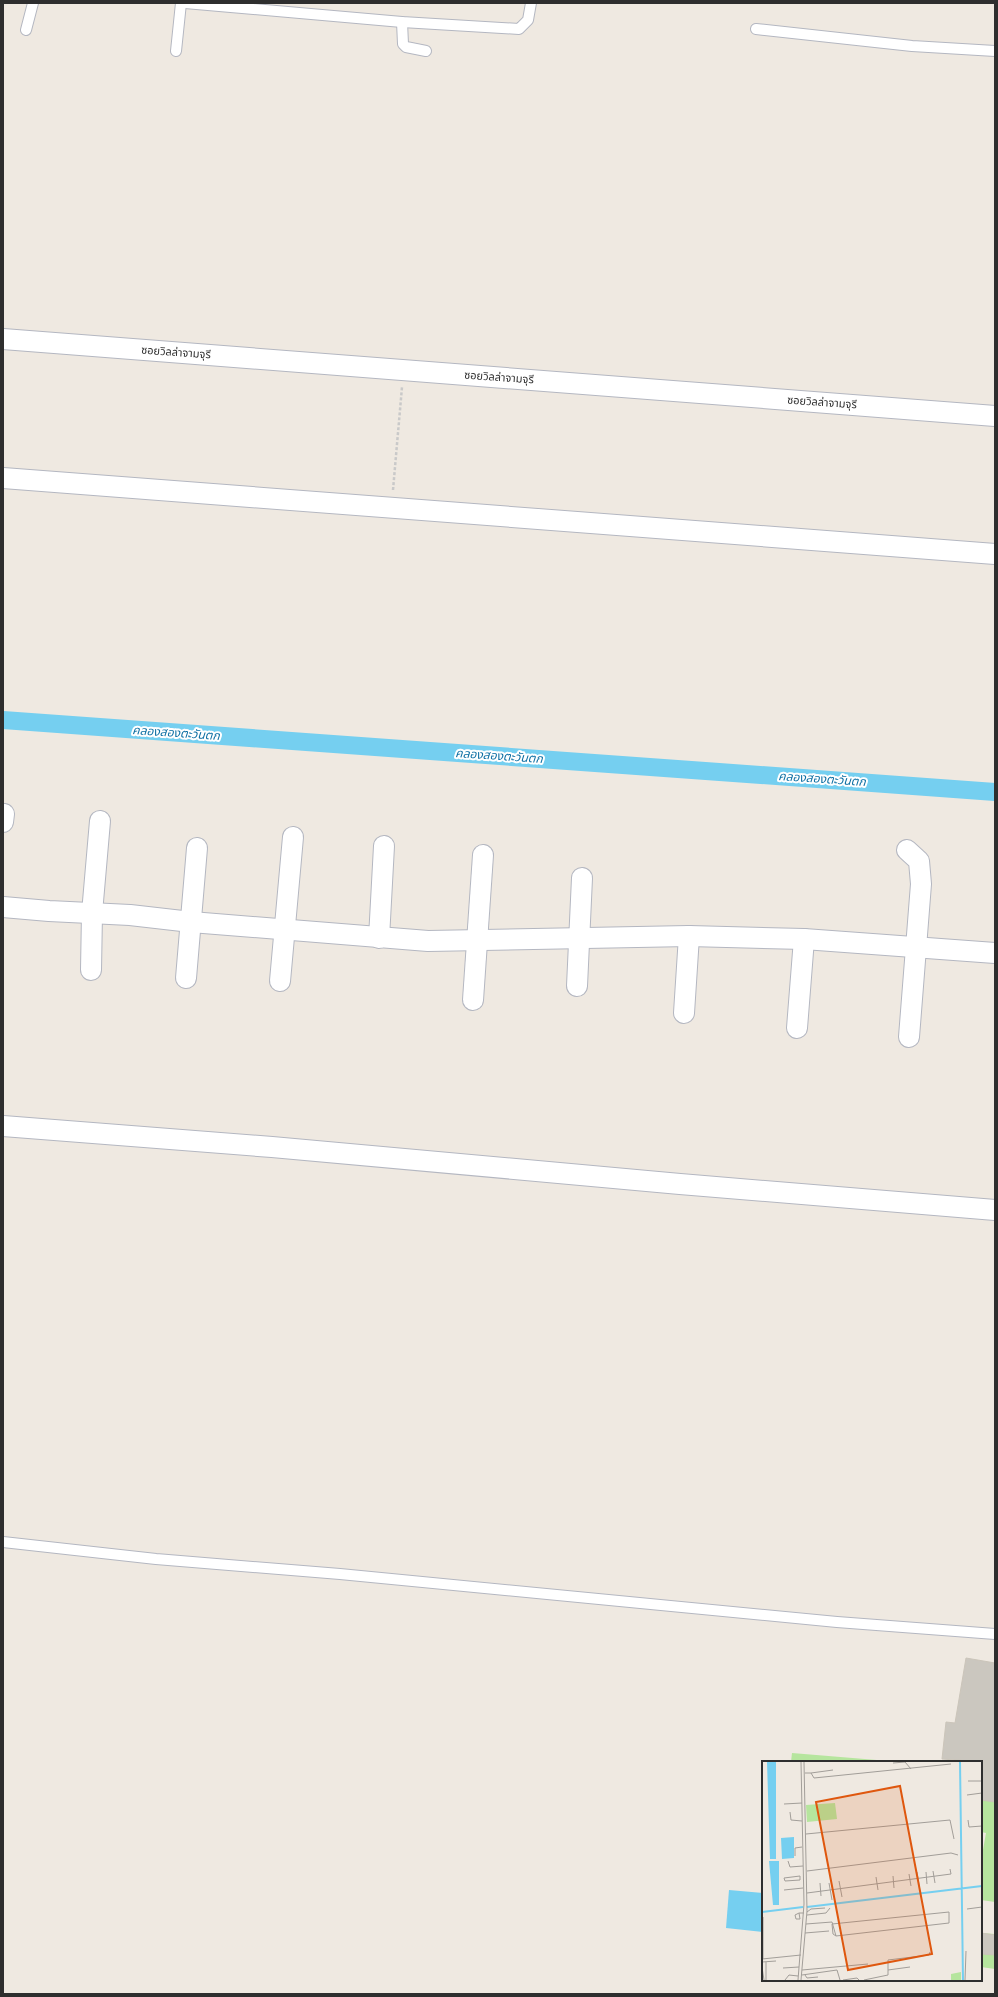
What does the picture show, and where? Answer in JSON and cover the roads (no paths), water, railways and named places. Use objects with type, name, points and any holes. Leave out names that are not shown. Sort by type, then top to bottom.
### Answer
[{"type":"street","name":"ซอยวิลล่าจามจุรี","points":[[3,339],[995,416]]},
{"type":"street","points":[[3,478],[995,554]]},
{"type":"street","points":[[3,822],[4,814]]},
{"type":"street","points":[[90,970],[92,913],[100,821]]},
{"type":"street","points":[[280,981],[293,837]]},
{"type":"street","points":[[378,938],[384,846]]},
{"type":"street","points":[[186,978],[197,848]]},
{"type":"street","points":[[907,850],[919,861],[921,884],[909,1037]]},
{"type":"street","points":[[473,1000],[483,855]]},
{"type":"street","points":[[577,986],[582,878]]},
{"type":"street","points":[[3,907],[130,915],[191,922],[428,941],[689,936],[804,939],[995,953]]},
{"type":"street","points":[[684,1013],[689,936]]},
{"type":"street","points":[[797,1028],[804,939]]},
{"type":"street","points":[[3,1126],[272,1147],[680,1184],[995,1210]]},
{"type":"lane","points":[[26,30],[33,3]]},
{"type":"lane","points":[[176,51],[181,3]]},
{"type":"lane","points":[[185,3],[402,22],[519,29],[528,20],[531,3]]},
{"type":"lane","points":[[402,22],[403,44],[406,47],[426,51]]},
{"type":"lane","points":[[756,29],[912,46],[995,51]]},
{"type":"lane","points":[[3,1542],[156,1559],[340,1574],[837,1622],[995,1634]]},
{"type":"water","points":[[729,1890],[762,1893],[762,1932],[726,1928]]},
{"type":"waterway","name":"คลองสองตะวันตก","points":[[3,720],[995,792]]}]
